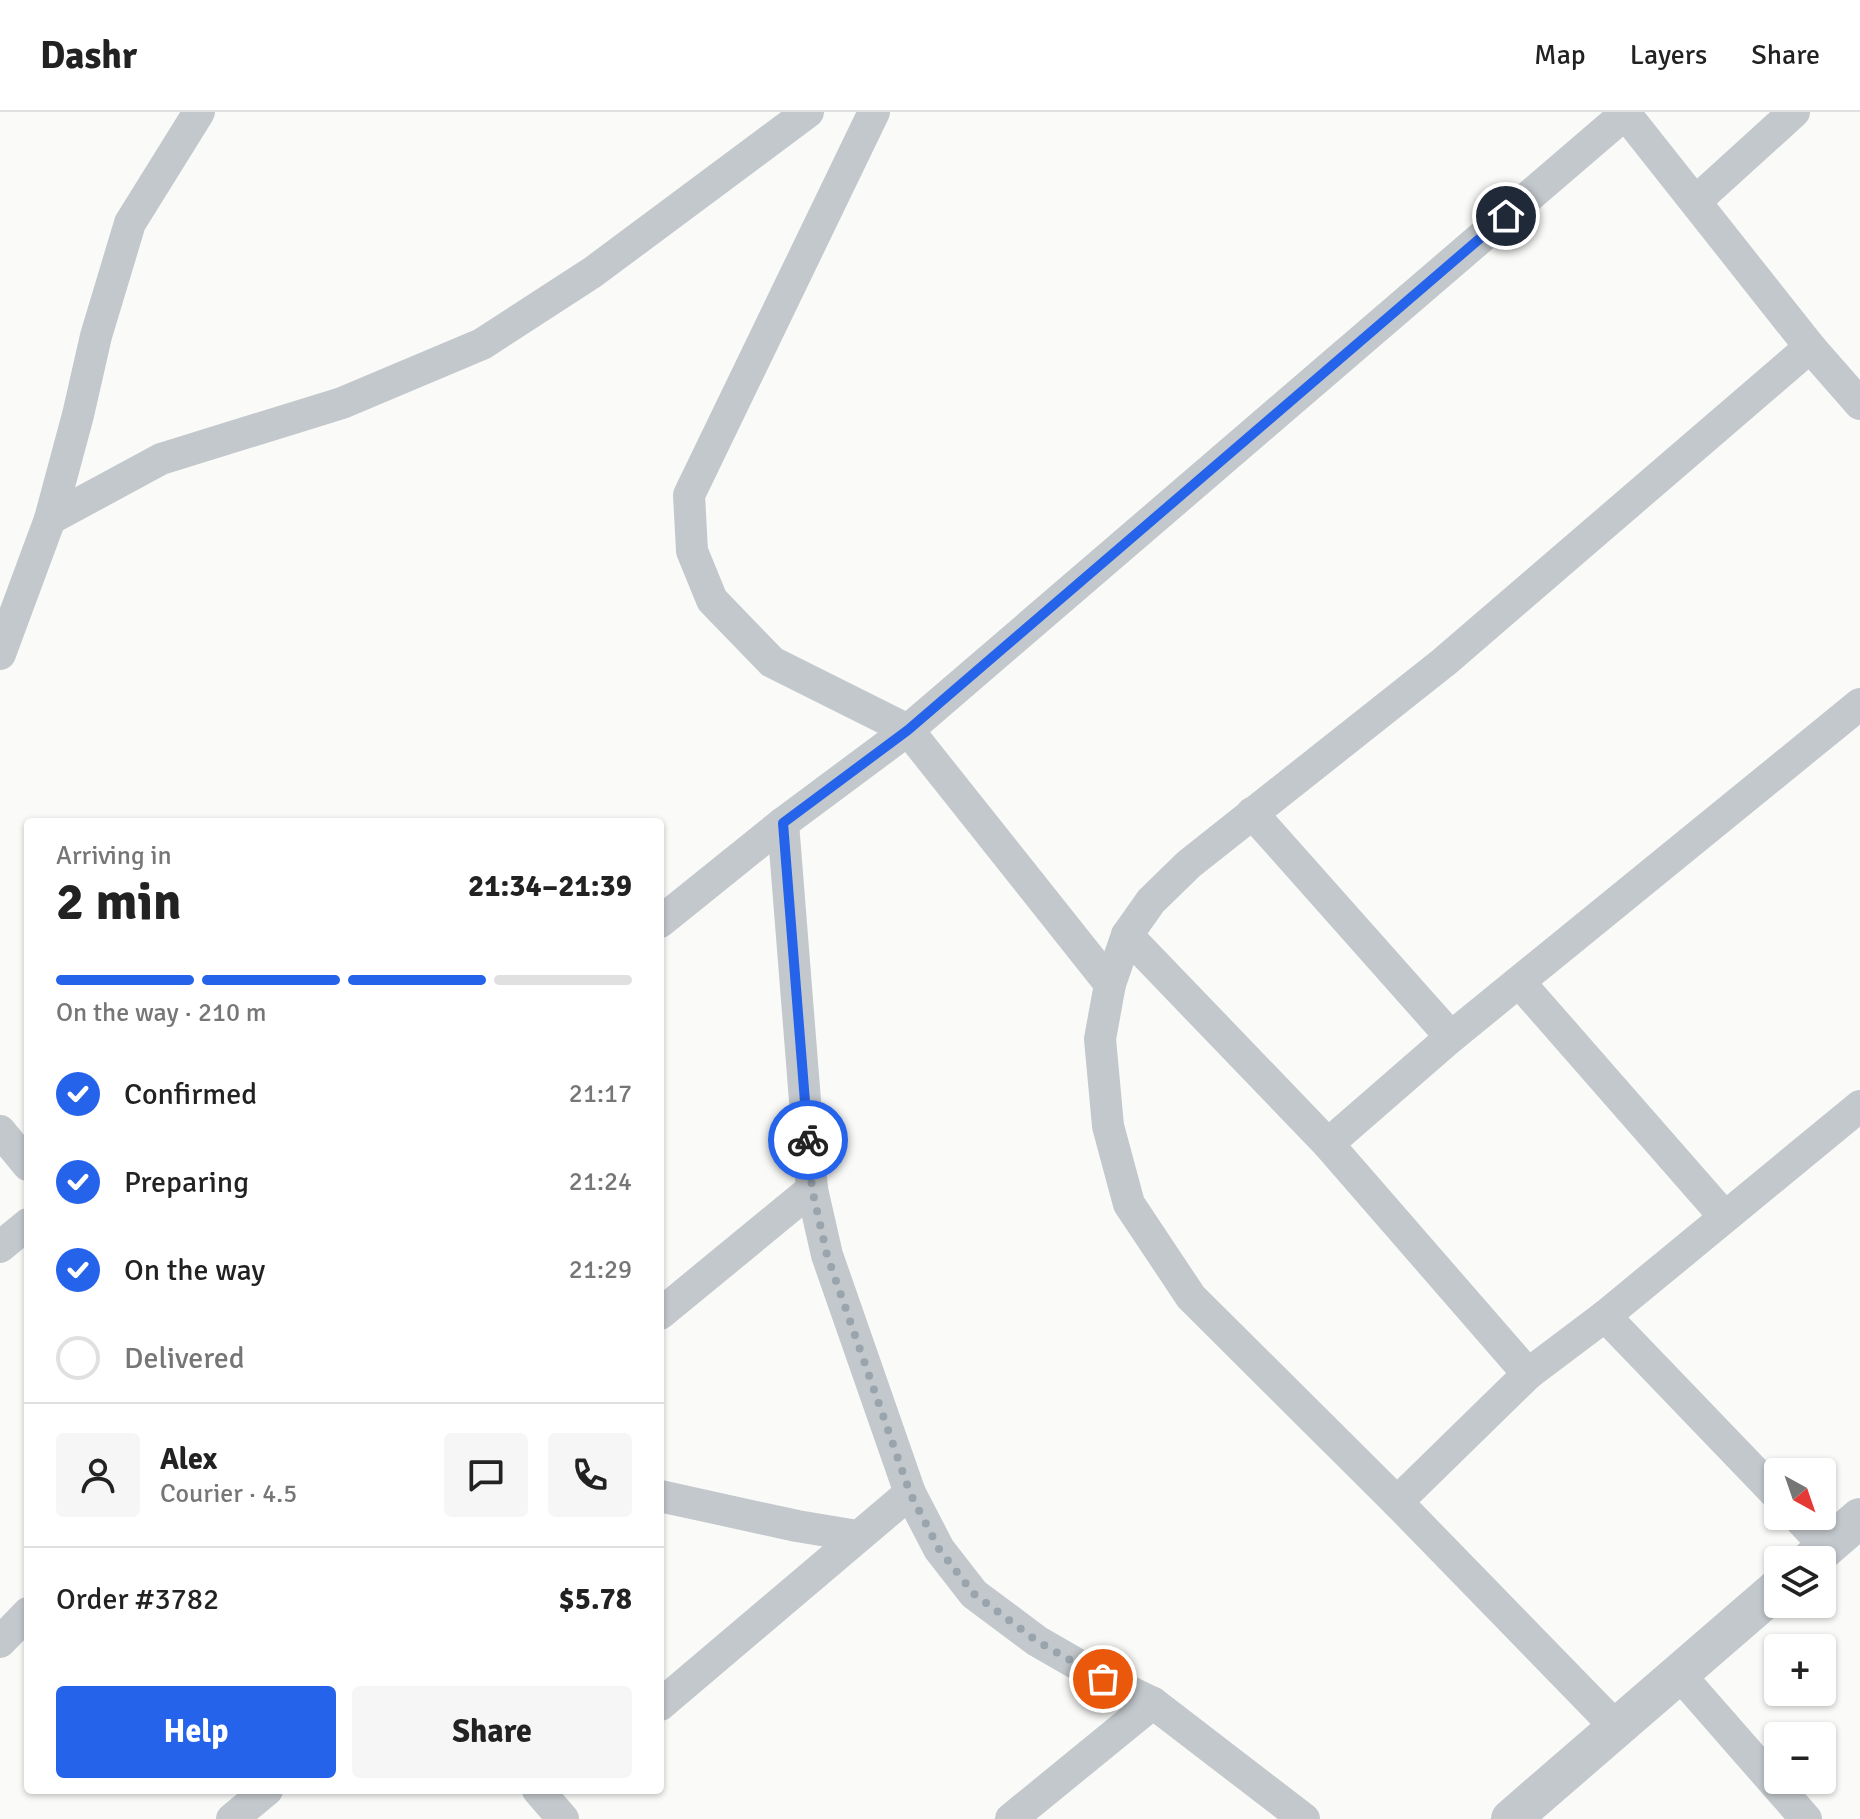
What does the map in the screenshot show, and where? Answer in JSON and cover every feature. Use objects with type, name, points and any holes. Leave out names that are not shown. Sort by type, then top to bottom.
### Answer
[{"type":"street","points":[[0,654],[50,519],[96,336],[130,223],[199,112]]},
{"type":"street","points":[[50,519],[161,459],[342,403],[482,344],[593,272],[808,112]]},
{"type":"street","points":[[874,112],[689,495],[692,551],[712,600],[772,662],[908,730],[1110,984]]},
{"type":"street","points":[[1696,201],[1794,112]]},
{"type":"street","points":[[664,919],[783,823],[908,730],[1625,113],[1810,347],[1860,404]]},
{"type":"street","points":[[1616,1727],[1397,1502],[1191,1297],[1129,1204],[1108,1126],[1100,1039],[1110,984],[1127,935],[1151,901],[1252,813],[1444,662],[1810,347]]},
{"type":"street","points":[[1328,1144],[1451,1037],[1860,704]]},
{"type":"street","points":[[1252,813],[1451,1037]]},
{"type":"street","points":[[783,823],[812,1189],[827,1255],[910,1493],[939,1549],[974,1594],[1037,1641],[1103,1679],[1153,1703],[1304,1819]]},
{"type":"street","points":[[1127,935],[1328,1144],[1528,1374]]},
{"type":"street","points":[[1520,983],[1724,1216]]},
{"type":"street","points":[[1397,1502],[1528,1374],[1605,1316],[1860,1106]]},
{"type":"street","points":[[0,1131],[24,1160]]},
{"type":"street","points":[[664,1311],[812,1189]]},
{"type":"street","points":[[0,1247],[24,1227]]},
{"type":"street","points":[[1605,1316],[1764,1481]]},
{"type":"street","points":[[664,1702],[910,1493]]},
{"type":"street","points":[[664,1497],[857,1536]]},
{"type":"street","points":[[1826,1546],[1860,1518]]},
{"type":"street","points":[[1511,1819],[1764,1600]]},
{"type":"street","points":[[0,1642],[24,1617]]},
{"type":"street","points":[[1679,1674],[1806,1819]]},
{"type":"street","points":[[1011,1819],[1153,1703]]},
{"type":"street","points":[[232,1819],[262,1794]]},
{"type":"way so far","points":[[808,1140],[812,1189],[827,1255],[910,1493],[939,1549],[974,1594],[1037,1641],[1103,1679]]},
{"type":"route","points":[[808,1140],[783,823],[908,730],[1506,216]]}]
